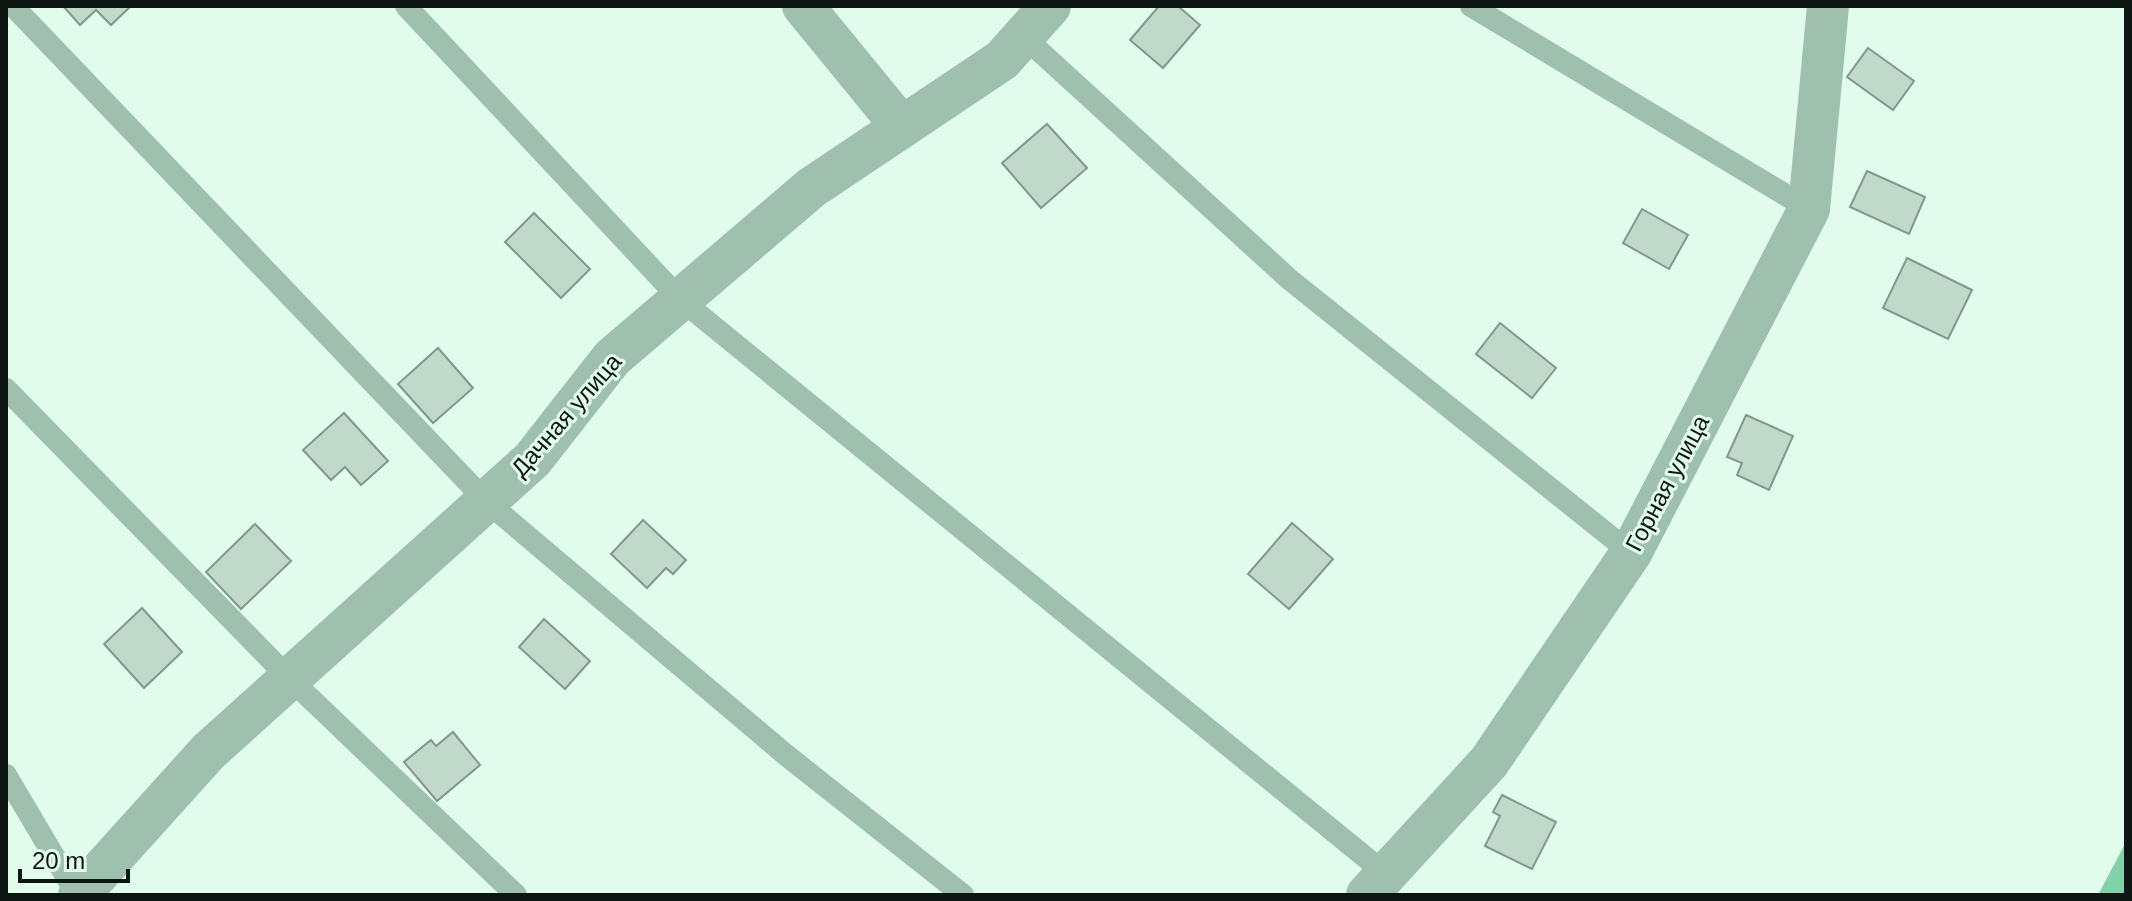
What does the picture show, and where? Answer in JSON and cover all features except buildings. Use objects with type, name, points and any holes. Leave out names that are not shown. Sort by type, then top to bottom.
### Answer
[{"type":"street","points":[[803,6],[902,127]]},
{"type":"street","name":"Горная улица","points":[[1376,884],[1489,762],[1631,553],[1809,209],[1828,6]]},
{"type":"street","name":"Дачная улица","points":[[78,895],[209,751],[532,460],[612,358],[811,188],[1002,60],[1037,21]]},
{"type":"lane","points":[[13,6],[487,502],[786,755],[963,895]]},
{"type":"lane","points":[[406,6],[681,300],[1376,884]]},
{"type":"lane","points":[[1471,6],[1809,209]]},
{"type":"lane","points":[[1037,21],[1289,279],[1631,553]]},
{"type":"lane","points":[[6,389],[289,678],[516,895]]},
{"type":"lane","points":[[6,775],[78,895]]},
{"type":"green space","points":[[2126,842],[2126,895],[2098,895]]}]
